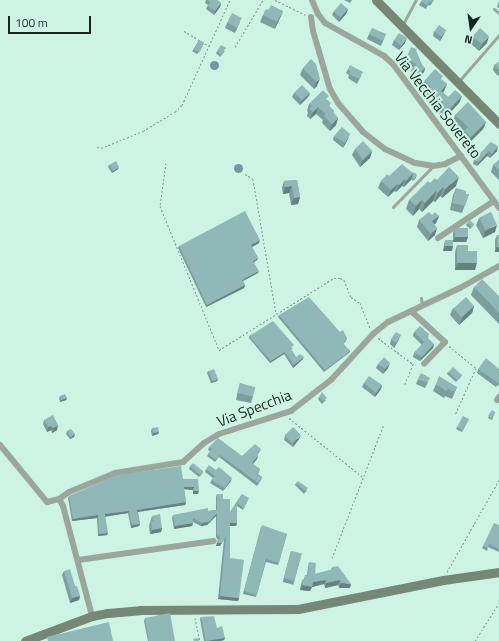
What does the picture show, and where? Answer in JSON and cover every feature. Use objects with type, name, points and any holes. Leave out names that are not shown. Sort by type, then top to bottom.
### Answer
[{"type":"main road","points":[[376,0],[499,124]]},
{"type":"main road","points":[[25,641],[92,616],[140,610],[298,608],[436,581],[499,572]]},
{"type":"street","name":"Via Vecchia Sovereto","points":[[312,0],[318,14],[325,23],[389,60],[499,208]]},
{"type":"street","points":[[311,17],[313,31],[330,89],[346,114],[363,132],[386,149],[408,161],[434,166],[445,164],[461,156]]},
{"type":"street","points":[[438,238],[494,201]]},
{"type":"street","name":"Via Specchia","points":[[59,499],[81,486],[115,473],[183,462],[204,444],[219,434],[284,413],[300,406],[330,380],[373,334],[388,322],[411,311],[422,302],[460,288],[499,266]]},
{"type":"street","points":[[411,311],[445,342],[424,364]]},
{"type":"street","points":[[0,445],[47,502],[59,499],[63,506],[92,616]]},
{"type":"street","points":[[78,560],[214,541]]},
{"type":"lane","points":[[402,26],[416,0]]},
{"type":"lane","points":[[494,9],[499,13]]},
{"type":"lane","points":[[458,82],[499,35]]},
{"type":"lane","points":[[393,206],[434,166]]},
{"type":"path","points":[[96,147],[101,148],[143,131],[175,112],[182,105],[230,0]]},
{"type":"path","points":[[235,47],[263,0]]},
{"type":"path","points":[[275,0],[311,17]]},
{"type":"path","points":[[184,30],[209,46]]},
{"type":"path","points":[[166,163],[160,206],[219,350],[334,278],[340,278],[344,280],[351,297],[360,303],[373,334],[413,364],[405,384]]},
{"type":"path","points":[[245,174],[253,179],[276,315]]},
{"type":"path","points":[[445,342],[476,368],[455,415]]},
{"type":"path","points":[[284,413],[363,477]]},
{"type":"path","points":[[332,558],[384,424]]},
{"type":"path","points":[[448,570],[499,480]]},
{"type":"path","points":[[475,641],[499,603]]},
{"type":"path","points":[[194,609],[200,641]]},
{"type":"water","points":[[214,60],[219,65],[214,70],[209,65]]},
{"type":"water","points":[[236,164],[240,164],[242,168],[240,172],[236,172],[234,170],[234,166]]},
{"type":"building","points":[[207,0],[217,0],[221,3],[215,11],[208,6],[210,2]]},
{"type":"building","points":[[422,0],[433,0],[432,2],[429,1],[427,5],[421,2]]},
{"type":"building","points":[[341,3],[348,9],[341,17],[334,11]]},
{"type":"building","points":[[271,5],[283,11],[277,22],[263,15],[265,10],[269,9]]},
{"type":"building","points":[[232,13],[242,18],[237,28],[227,23]]},
{"type":"building","points":[[439,25],[446,30],[442,37],[434,31]]},
{"type":"building","points":[[372,28],[386,34],[383,41],[369,34]]},
{"type":"building","points":[[480,28],[489,36],[482,44],[473,36]]},
{"type":"building","points":[[399,33],[407,38],[401,46],[394,40]]},
{"type":"building","points":[[199,40],[204,43],[200,52],[194,50]]},
{"type":"building","points":[[221,45],[226,48],[221,55],[217,51]]},
{"type":"building","points":[[411,47],[417,49],[416,51],[422,65],[425,68],[419,74],[413,67],[416,64],[406,59]]},
{"type":"building","points":[[311,59],[316,64],[320,79],[316,82],[303,68]]},
{"type":"building","points":[[499,62],[499,70],[494,65]]},
{"type":"building","points":[[350,65],[363,72],[359,79],[349,74],[351,70],[348,69]]},
{"type":"building","points":[[435,69],[443,76],[441,79],[447,84],[441,91],[448,97],[455,90],[462,96],[447,112],[440,106],[443,102],[429,89],[431,87],[425,80]]},
{"type":"building","points":[[302,85],[310,93],[302,101],[294,93]]},
{"type":"building","points":[[323,90],[329,96],[326,99],[331,103],[329,106],[338,118],[332,124],[324,116],[326,114],[318,107],[313,112],[309,109],[312,106],[309,104]]},
{"type":"building","points":[[468,102],[486,122],[471,137],[464,131],[468,127],[455,115]]},
{"type":"building","points":[[342,127],[350,134],[345,143],[334,136]]},
{"type":"building","points":[[363,141],[372,151],[363,160],[355,149]]},
{"type":"building","points":[[491,142],[498,146],[492,154],[489,151],[479,162],[474,160]]},
{"type":"building","points":[[499,160],[499,170],[493,165]]},
{"type":"building","points":[[116,161],[119,167],[113,171],[109,165]]},
{"type":"building","points":[[402,164],[413,173],[406,181],[405,179],[391,190],[381,181],[387,174],[389,176]]},
{"type":"building","points":[[449,167],[459,177],[445,189],[443,187],[438,193],[436,191],[425,203],[422,200],[416,206],[409,200],[428,181],[430,183],[435,178],[437,180]]},
{"type":"building","points":[[414,172],[417,175],[414,179],[412,177]]},
{"type":"building","points":[[297,180],[300,197],[294,198],[292,186],[285,187],[284,181]]},
{"type":"building","points":[[456,188],[466,191],[466,194],[469,194],[465,206],[452,203]]},
{"type":"building","points":[[245,211],[260,240],[251,245],[258,258],[253,261],[259,271],[242,280],[245,285],[207,305],[179,246]]},
{"type":"building","points":[[429,212],[432,215],[435,212],[439,216],[432,221],[437,228],[431,234],[419,220]]},
{"type":"building","points":[[491,212],[497,225],[485,230],[479,217]]},
{"type":"building","points":[[470,220],[474,224],[471,227],[467,223]]},
{"type":"building","points":[[455,228],[468,228],[468,237],[455,237]]},
{"type":"building","points":[[497,235],[499,235],[499,247],[497,247]]},
{"type":"building","points":[[445,240],[453,240],[453,246],[445,246]]},
{"type":"building","points":[[457,245],[468,245],[468,251],[477,251],[477,263],[457,263]]},
{"type":"building","points":[[482,279],[499,296],[499,313],[474,287]]},
{"type":"building","points":[[309,297],[340,332],[343,330],[347,338],[343,343],[350,351],[325,370],[279,315]]},
{"type":"building","points":[[466,297],[474,306],[461,317],[453,308]]},
{"type":"building","points":[[273,321],[294,345],[290,348],[296,357],[300,354],[304,357],[294,365],[285,352],[271,361],[249,336]]},
{"type":"building","points":[[420,326],[429,334],[428,338],[434,344],[422,357],[414,353],[424,342],[414,332]]},
{"type":"building","points":[[396,332],[401,335],[396,343],[391,339]]},
{"type":"building","points":[[384,357],[390,363],[385,369],[378,364]]},
{"type":"building","points":[[486,358],[499,369],[498,383],[478,369]]},
{"type":"building","points":[[453,367],[462,375],[457,380],[448,372]]},
{"type":"building","points":[[214,369],[218,379],[213,381],[208,371]]},
{"type":"building","points":[[421,373],[430,378],[427,383],[418,379]]},
{"type":"building","points":[[369,376],[382,385],[376,393],[364,383]]},
{"type":"building","points":[[439,376],[457,387],[455,392],[448,389],[446,391],[436,384]]},
{"type":"building","points":[[240,383],[255,387],[253,397],[237,393]]},
{"type":"building","points":[[322,392],[327,398],[323,401],[319,397]]},
{"type":"building","points":[[65,394],[67,398],[61,400],[60,396]]},
{"type":"building","points":[[492,410],[495,412],[491,418],[488,416]]},
{"type":"building","points":[[53,415],[58,425],[53,428],[52,426],[48,427],[44,420]]},
{"type":"building","points":[[463,416],[469,419],[462,430],[457,427]]},
{"type":"building","points":[[158,427],[159,432],[153,433],[152,428]]},
{"type":"building","points":[[293,427],[301,435],[292,443],[285,435]]},
{"type":"building","points":[[71,429],[75,434],[71,437],[67,431]]},
{"type":"building","points":[[218,438],[242,456],[255,444],[261,449],[258,452],[258,456],[252,463],[260,469],[257,474],[262,477],[258,483],[220,455],[216,460],[208,454],[212,449],[209,447]]},
{"type":"building","points":[[193,463],[203,471],[200,475],[190,466]]},
{"type":"building","points":[[209,465],[216,470],[219,467],[232,478],[225,488],[211,480],[215,476],[206,469]]},
{"type":"building","points":[[181,466],[183,479],[198,479],[199,491],[193,491],[194,487],[184,487],[186,502],[137,510],[140,524],[132,525],[129,511],[105,514],[108,533],[99,534],[98,515],[73,519],[69,496],[117,475]]},
{"type":"building","points":[[298,481],[308,488],[305,491],[296,483]]},
{"type":"building","points":[[217,494],[223,494],[223,499],[230,499],[230,512],[237,503],[237,523],[230,523],[230,558],[244,560],[239,598],[220,596],[226,536],[222,543],[217,543],[220,538],[217,534],[217,513],[209,522],[202,523],[193,518],[193,523],[175,526],[173,515],[208,508],[208,511],[217,510]]},
{"type":"building","points":[[242,494],[249,498],[244,508],[237,503]]},
{"type":"building","points":[[160,514],[162,528],[152,530],[152,516]]},
{"type":"building","points":[[494,523],[499,525],[499,549],[489,544],[488,548],[483,546]]},
{"type":"building","points":[[262,525],[287,534],[279,563],[266,559],[257,595],[244,591]]},
{"type":"building","points":[[291,551],[302,554],[294,581],[284,578]]},
{"type":"building","points":[[309,562],[316,563],[315,574],[338,566],[351,584],[341,583],[340,580],[326,583],[326,580],[313,582],[312,587],[302,585],[305,575],[308,575]]},
{"type":"building","points":[[70,569],[75,586],[77,586],[80,596],[72,598],[64,571]]},
{"type":"building","points":[[170,613],[175,641],[149,641],[145,618]]},
{"type":"building","points":[[214,616],[217,628],[222,626],[225,638],[206,641],[201,617]]},
{"type":"building","points":[[109,622],[113,641],[48,641],[47,637]]},
{"type":"building","points":[[199,638],[199,641],[194,641],[193,639]]}]
